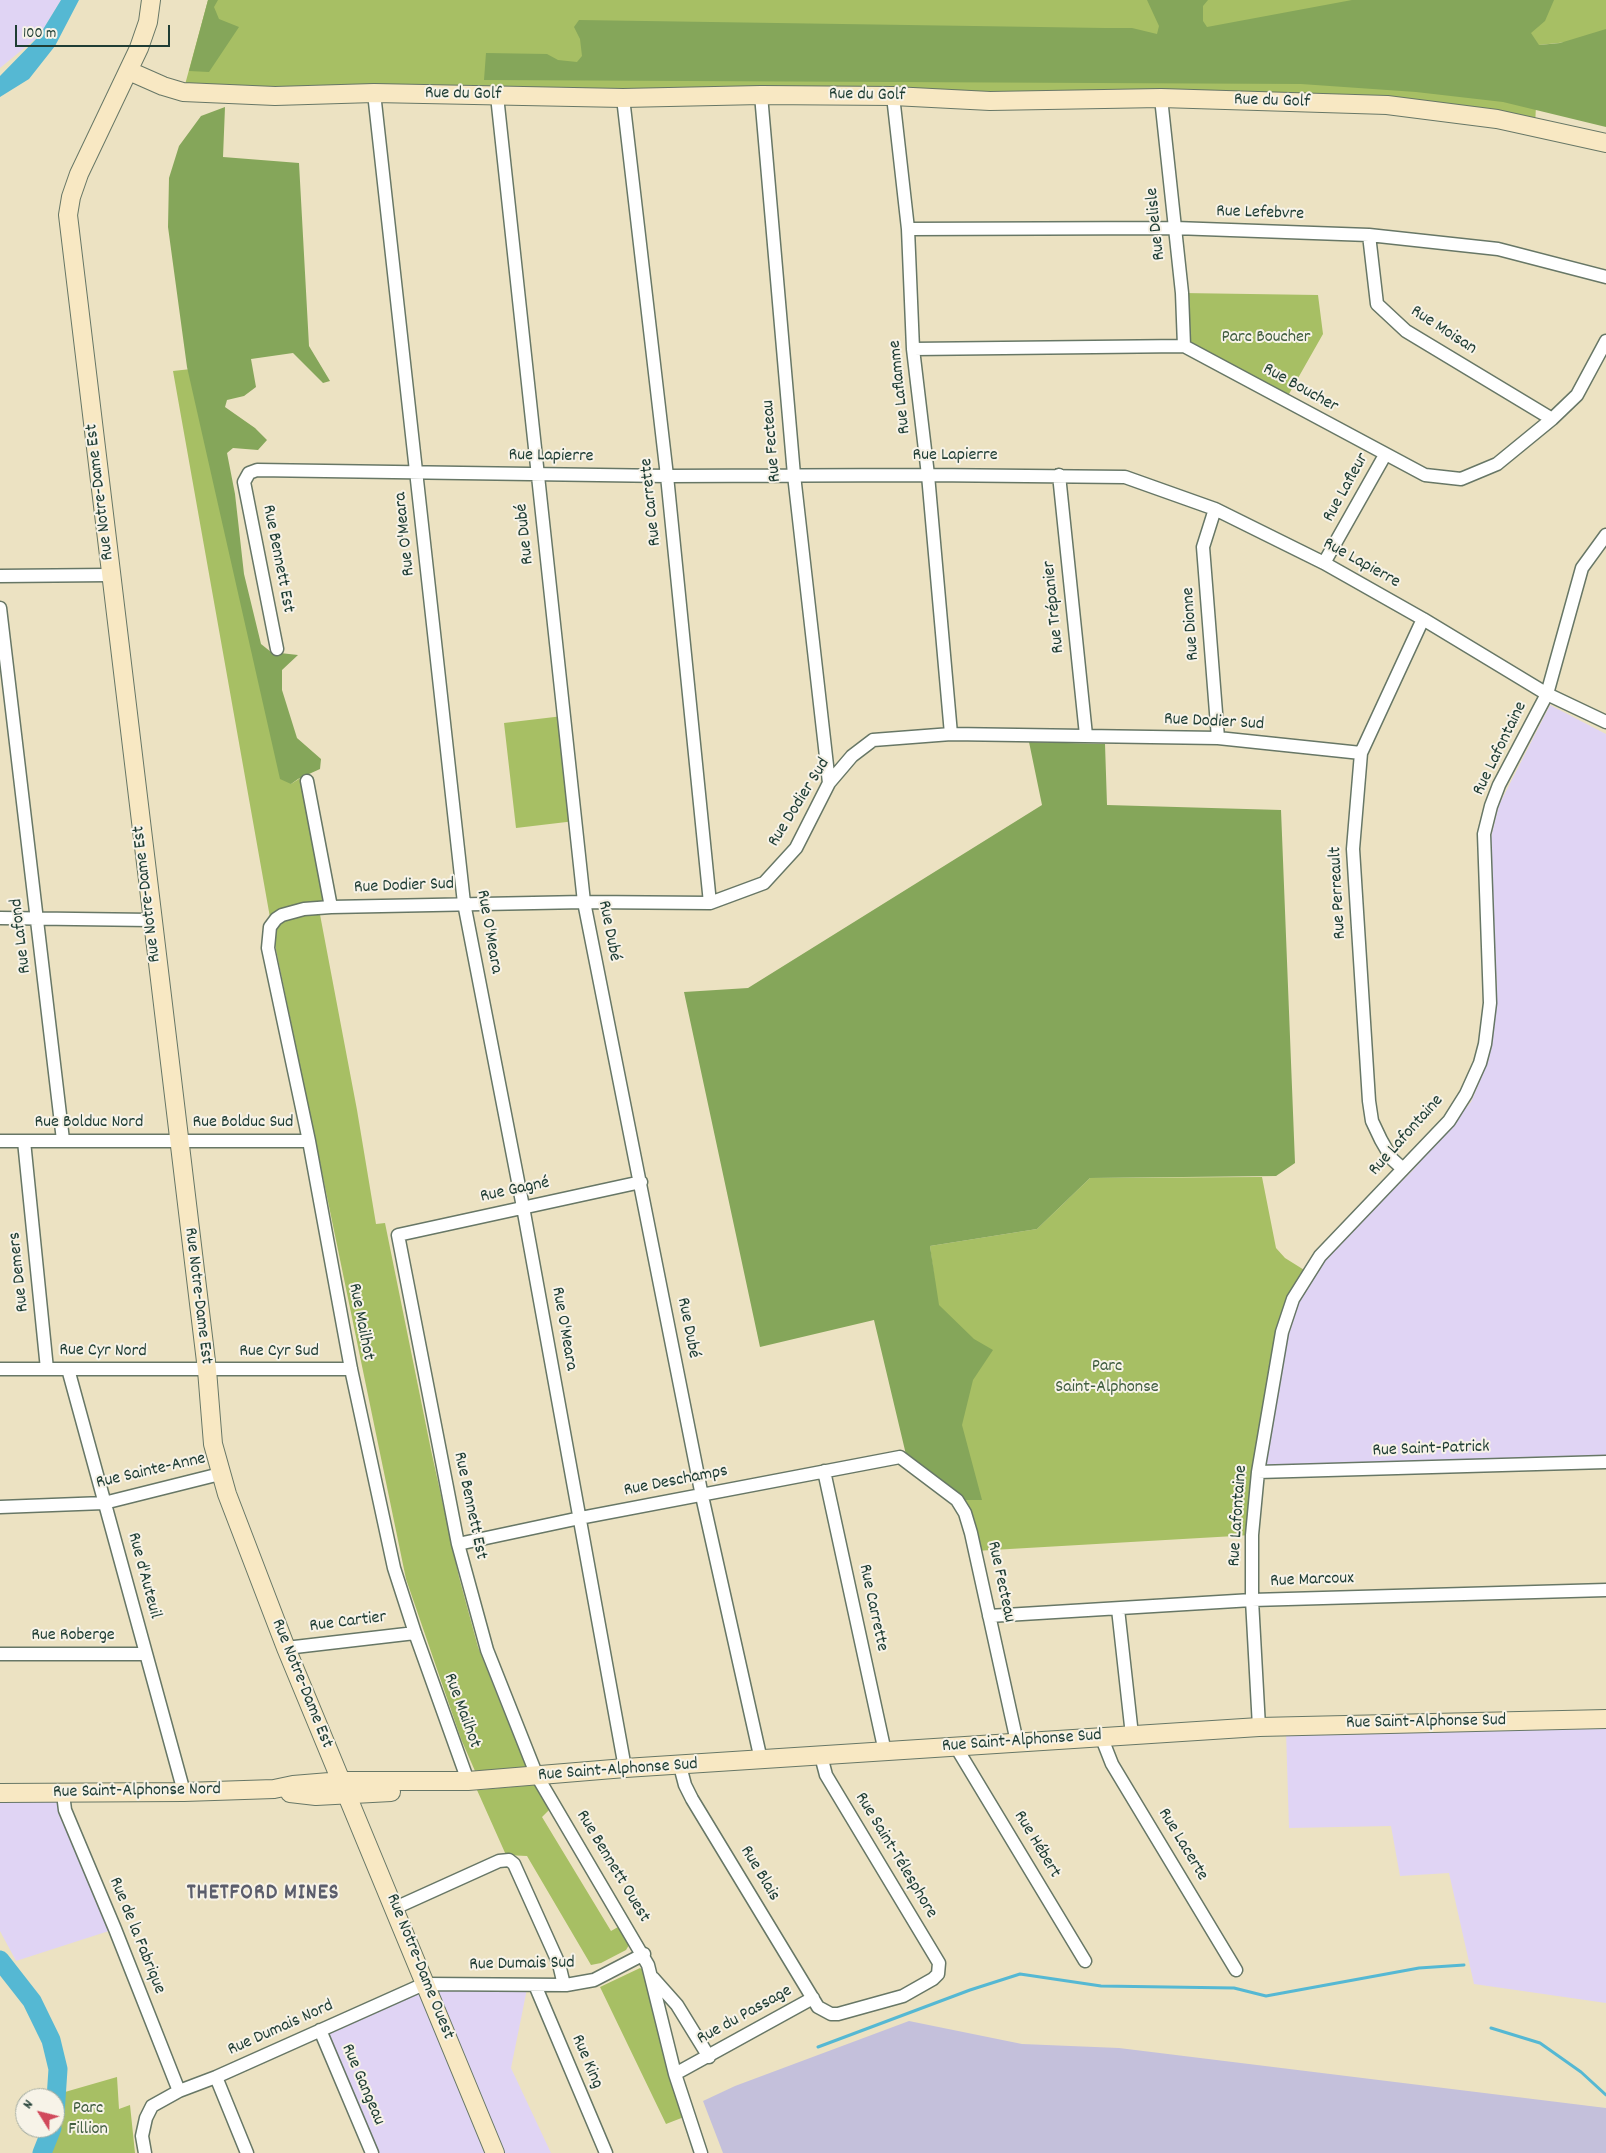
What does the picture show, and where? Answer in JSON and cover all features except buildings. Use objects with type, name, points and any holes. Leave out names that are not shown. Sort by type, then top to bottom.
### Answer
[{"type":"street","name":"Rue Notre-Dame Est","points":[[151,0],[148,22],[129,71],[79,174],[71,197],[68,215],[151,920],[207,1370],[213,1444],[220,1474],[286,1648],[345,1788]]},
{"type":"street","name":"Rue du Golf","points":[[129,71],[163,86],[183,92],[275,96],[374,93],[623,98],[761,94],[893,96],[990,101],[1161,98],[1387,105],[1497,118],[1606,143]]},
{"type":"street","name":"Rue O'Meara","points":[[374,93],[464,903],[523,1207],[625,1768]]},
{"type":"street","name":"Rue Fecteau","points":[[761,94],[794,475],[829,783]]},
{"type":"street","name":"Rue Dubé","points":[[497,96],[584,902],[702,1496],[761,1760]]},
{"type":"street","name":"Rue Laflamme","points":[[893,96],[908,229],[913,349],[928,475],[951,734]]},
{"type":"street","name":"Rue Carrette","points":[[623,98],[667,476],[710,903]]},
{"type":"street","name":"Rue Delisle","points":[[1161,98],[1182,293],[1184,346]]},
{"type":"street","name":"Rue Lefebvre","points":[[908,229],[1175,228],[1369,235],[1498,249],[1606,277]]},
{"type":"street","name":"Rue Moisan","points":[[1369,235],[1377,304],[1406,331],[1552,419]]},
{"type":"street","name":"Rue Boucher","points":[[913,349],[1184,346],[1425,476],[1461,479],[1497,464],[1552,419],[1577,395],[1606,341]]},
{"type":"street","name":"Rue Lafleur","points":[[1324,563],[1385,455]]},
{"type":"street","name":"Rue Lapierre","points":[[246,476],[257,470],[667,476],[928,475],[1125,477],[1215,509],[1324,563],[1423,619],[1547,694],[1606,722]]},
{"type":"street","name":"Rue Bennett Est","points":[[246,476],[244,482],[277,649]]},
{"type":"street","name":"Rue Trépanier","points":[[1059,476],[1086,735]]},
{"type":"street","name":"Rue Dionne","points":[[1215,509],[1204,547],[1218,738]]},
{"type":"street","name":"Rue Lafontaine","points":[[1259,1727],[1252,1600],[1252,1535],[1258,1472],[1282,1332],[1293,1299],[1320,1256],[1449,1121],[1466,1094],[1480,1063],[1485,1044],[1490,1003],[1484,834],[1491,806],[1499,785],[1547,694],[1582,568],[1606,535]]},
{"type":"street","points":[[0,576],[110,575]]},
{"type":"street","name":"Rue Lafond","points":[[0,608],[63,1140]]},
{"type":"street","name":"Rue Perreault","points":[[1403,1169],[1392,1159],[1372,1121],[1369,1101],[1353,849],[1362,753],[1423,619]]},
{"type":"street","name":"Rue Dodier Sud","points":[[331,907],[464,903],[710,903],[764,882],[796,848],[829,783],[852,756],[872,740],[951,734],[1218,738],[1362,753]]},
{"type":"street","points":[[307,781],[331,907]]},
{"type":"street","name":"Rue Mailhot","points":[[331,907],[304,909],[282,915],[270,927],[268,948],[309,1141],[351,1369],[394,1568],[468,1781]]},
{"type":"street","points":[[0,918],[151,920]]},
{"type":"street","name":"Rue Bolduc Nord","points":[[0,1141],[178,1142]]},
{"type":"street","name":"Rue Demers","points":[[24,1141],[48,1369]]},
{"type":"street","name":"Rue Bolduc Sud","points":[[178,1142],[309,1141]]},
{"type":"street","name":"Rue Gagné","points":[[398,1235],[641,1182]]},
{"type":"street","name":"Rue Bennett Est","points":[[398,1235],[458,1544],[487,1650],[536,1776]]},
{"type":"street","name":"Rue Cyr Nord","points":[[0,1369],[207,1370]]},
{"type":"street","name":"Rue d'Auteuil","points":[[68,1369],[184,1792]]},
{"type":"street","name":"Rue Cyr Sud","points":[[207,1370],[351,1369]]},
{"type":"street","name":"Rue Fecteau","points":[[900,1458],[957,1500],[965,1513],[972,1533],[1016,1742]]},
{"type":"street","name":"Rue Deschamps","points":[[458,1544],[580,1518],[900,1458]]},
{"type":"street","name":"Rue Saint-Patrick","points":[[1258,1472],[1606,1462]]},
{"type":"street","name":"Rue Carrette","points":[[824,1471],[885,1752]]},
{"type":"street","name":"Rue Sainte-Anne","points":[[0,1506],[104,1502],[220,1474]]},
{"type":"street","name":"Rue Marcoux","points":[[989,1616],[1252,1600],[1606,1590]]},
{"type":"street","points":[[1118,1609],[1132,1735]]},
{"type":"street","name":"Rue Cartier","points":[[286,1648],[415,1633]]},
{"type":"street","name":"Rue Roberge","points":[[0,1654],[146,1654]]},
{"type":"street","name":"Rue Saint-Alphonse Sud","points":[[345,1788],[1101,1736],[1259,1727],[1606,1718]]},
{"type":"street","name":"Rue Lacerte","points":[[1101,1736],[1112,1764],[1236,1970]]},
{"type":"street","name":"Rue Hébert","points":[[956,1747],[1085,1961]]},
{"type":"street","name":"Rue Saint-Télesphore","points":[[821,1756],[826,1775],[938,1963],[938,1974]]},
{"type":"street","name":"Rue Blais","points":[[680,1766],[685,1785],[692,1799],[813,1998]]},
{"type":"street","name":"Rue Bennett Ouest","points":[[536,1776],[644,1954],[653,1978],[675,2074],[702,2153]]},
{"type":"street","name":"Rue Saint-Alphonse Nord","points":[[0,1793],[63,1794],[274,1790],[293,1785],[345,1788]]},
{"type":"street","name":"Rue Notre-Dame Ouest","points":[[345,1788],[495,2153]]},
{"type":"street","name":"Rue de la Fabrique","points":[[63,1794],[65,1810],[115,1929],[179,2091]]},
{"type":"street","points":[[395,1908],[499,1861],[509,1860],[514,1864],[559,1964],[564,1985]]},
{"type":"street","name":"Rue Dumais Sud","points":[[424,1984],[564,1985],[594,1980],[644,1954]]},
{"type":"street","name":"Rue du Passage","points":[[675,2074],[813,1998],[818,2007],[824,2012],[838,2014],[903,1996],[933,1979],[938,1974]]},
{"type":"street","name":"Rue Bennett Ouest","points":[[653,1978],[677,2005],[708,2057]]},
{"type":"street","name":"Rue Dumais Nord","points":[[145,2153],[142,2136],[146,2118],[152,2106],[179,2091],[216,2078],[424,1984]]},
{"type":"street","name":"Rue King","points":[[534,1985],[606,2153]]},
{"type":"street","name":"Rue Gangeau","points":[[320,2030],[372,2153]]},
{"type":"street","points":[[216,2078],[248,2153]]},
{"type":"shaded area","points":[[0,0],[61,0],[39,36],[0,68]]},
{"type":"shaded area","points":[[1550,705],[1606,734],[1606,1459],[1258,1472],[1282,1332],[1309,1273],[1413,1170],[1471,1102],[1489,1059],[1497,991],[1490,841],[1499,805]]},
{"type":"shaded area","points":[[1606,1724],[1606,2003],[1474,1984],[1449,1873],[1400,1876],[1391,1826],[1289,1828],[1286,1731]]},
{"type":"shaded area","points":[[0,1793],[63,1794],[115,1929],[16,1961],[0,1931]]},
{"type":"shaded area","points":[[432,1988],[527,1989],[511,2068],[551,2153],[375,2153],[325,2032]]},
{"type":"shaded area","points":[[909,2021],[1022,2044],[1119,2048],[1606,2108],[1606,2153],[723,2153],[703,2101],[735,2086]]},
{"type":"green space","points":[[208,0],[1606,0],[1606,38],[1539,45],[1535,126],[1387,105],[183,92]]},
{"type":"green space","points":[[208,0],[218,0],[214,7],[219,19],[239,27],[209,72],[189,71]]},
{"type":"green space","points":[[1147,0],[1208,0],[1203,6],[1203,21],[1207,27],[1352,0],[1554,0],[1545,21],[1531,33],[1539,45],[1560,43],[1606,29],[1606,127],[1503,102],[1416,92],[1301,84],[484,80],[486,53],[547,54],[558,60],[577,62],[582,56],[580,39],[574,27],[579,20],[1132,28],[1157,34],[1159,26]]},
{"type":"green space","points":[[225,107],[223,157],[299,163],[309,346],[330,381],[323,383],[293,353],[251,359],[256,387],[244,396],[227,400],[225,407],[255,428],[267,440],[258,450],[233,448],[227,453],[235,494],[244,574],[261,644],[271,652],[298,655],[282,670],[282,690],[297,738],[321,759],[320,769],[291,784],[280,779],[187,367],[168,227],[169,178],[179,146],[201,116]]},
{"type":"green space","name":"Parc Boucher","points":[[1182,293],[1318,295],[1323,334],[1285,401],[1184,346]]},
{"type":"green space","points":[[191,369],[291,784],[302,777],[326,902],[318,904],[357,1110],[376,1224],[385,1223],[459,1577],[478,1647],[526,1767],[475,1771],[461,1739],[406,1579],[274,940],[173,371]]},
{"type":"green space","points":[[563,716],[575,821],[516,828],[504,723]]},
{"type":"green space","points":[[1029,742],[1105,744],[1107,805],[1281,810],[1295,1163],[1276,1176],[1090,1178],[1037,1229],[930,1246],[939,1305],[974,1339],[993,1350],[973,1380],[962,1425],[982,1500],[957,1500],[908,1463],[874,1320],[760,1347],[684,992],[748,988],[1042,805]]},
{"type":"green space","name":"Parc Saint-Alphonse","points":[[1262,1177],[1276,1248],[1285,1258],[1309,1273],[1293,1299],[1252,1535],[975,1551],[965,1513],[930,1246],[1037,1229],[1090,1178]]},
{"type":"green space","points":[[535,1785],[549,1810],[542,1817],[611,1931],[618,1927],[629,1945],[626,1950],[601,1963],[591,1965],[527,1856],[506,1855],[477,1790]]},
{"type":"green space","points":[[640,1968],[645,1971],[684,2117],[666,2124],[600,1987]]},
{"type":"green space","name":"Parc Fillion","points":[[117,2077],[119,2109],[130,2105],[135,2153],[42,2153],[48,2138],[65,2138],[65,2092]]},
{"type":"water","points":[[61,0],[79,0],[55,46],[29,79],[0,97],[0,76],[39,36]]},
{"type":"waterway","points":[[0,1960],[32,2001],[51,2040],[58,2069],[57,2088]]},
{"type":"waterway","points":[[818,2047],[970,1990],[1020,1974],[1101,1986],[1234,1988],[1266,1996],[1419,1968],[1464,1965]]},
{"type":"waterway","points":[[1491,2028],[1540,2043],[1581,2072],[1606,2095]]},
{"type":"waterway","points":[[42,2153],[48,2138]]},
{"type":"district","name":"THETFORD MINES","points":[[263,1895]]}]
